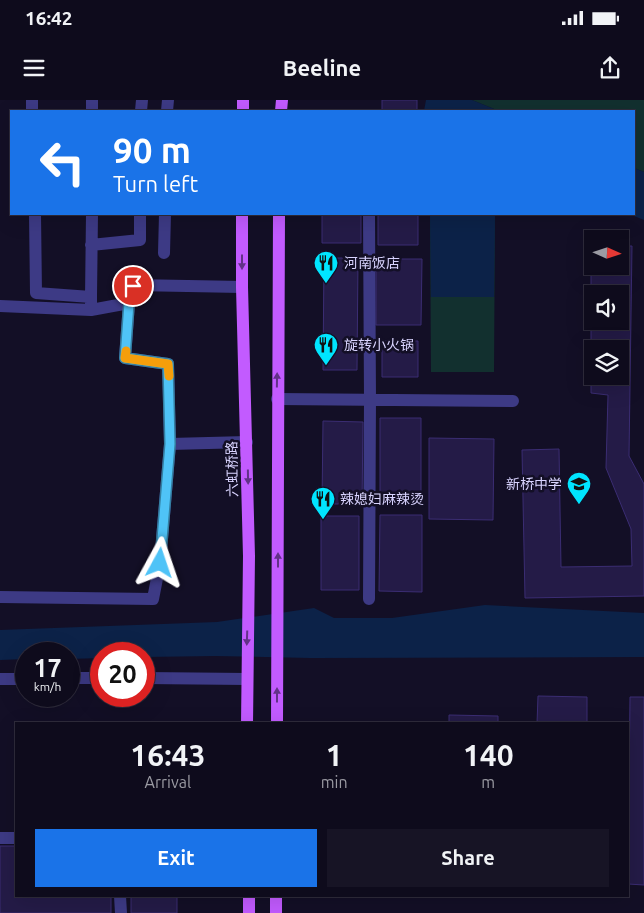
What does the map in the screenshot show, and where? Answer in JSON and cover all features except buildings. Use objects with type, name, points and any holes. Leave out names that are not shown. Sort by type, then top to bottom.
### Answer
[{"type":"main road","name":"六虹桥路","points":[[242,215],[249,556],[247,722]]},
{"type":"main road","points":[[277,722],[278,215]]},
{"type":"main road","points":[[249,897],[249,913]]},
{"type":"main road","points":[[276,897],[276,913]]},
{"type":"street","points":[[34,215],[36,293],[91,303]]},
{"type":"street","points":[[91,303],[92,215]]},
{"type":"street","points":[[91,245],[140,240],[140,215]]},
{"type":"street","points":[[164,254],[165,215]]},
{"type":"street","points":[[369,215],[369,599]]},
{"type":"street","points":[[0,597],[153,600],[160,563],[170,444],[168,364],[125,358],[129,303],[133,286],[242,287]]},
{"type":"street","points":[[0,306],[129,303]]},
{"type":"street","points":[[277,399],[513,401]]},
{"type":"street","points":[[170,444],[247,442]]},
{"type":"street","points":[[155,678],[247,674]]},
{"type":"street","points":[[0,679],[15,679]]},
{"type":"street","points":[[0,838],[15,838]]},
{"type":"street","points":[[120,897],[121,913]]},
{"type":"green space","points":[[472,100],[644,100],[644,172],[635,168],[635,110],[497,110]]},
{"type":"green space","points":[[430,215],[495,215],[494,372],[431,372]]},
{"type":"water","points":[[426,100],[472,100],[497,110],[424,110]]},
{"type":"water","points":[[635,168],[644,172],[644,220],[632,215],[635,215]]},
{"type":"water","points":[[430,215],[495,215],[494,297],[431,297]]},
{"type":"water","points":[[485,605],[644,613],[644,657],[155,657],[155,642],[90,642],[90,658],[80,659],[80,642],[15,642],[15,659],[0,660],[0,630],[217,622],[314,608],[334,618],[392,618]]},
{"type":"slow traffic","points":[[126,351],[125,358],[168,364],[169,376]]},
{"type":"place","name":"河南饭店","points":[[326,284]]},
{"type":"place","name":"旋转小火锅","points":[[326,366]]},
{"type":"place","name":"新桥中学","points":[[579,505]]},
{"type":"place","name":"辣媳妇麻辣烫","points":[[323,520]]},
{"type":"route","points":[[133,286],[129,303],[125,358],[168,364],[170,444],[160,563]]}]
